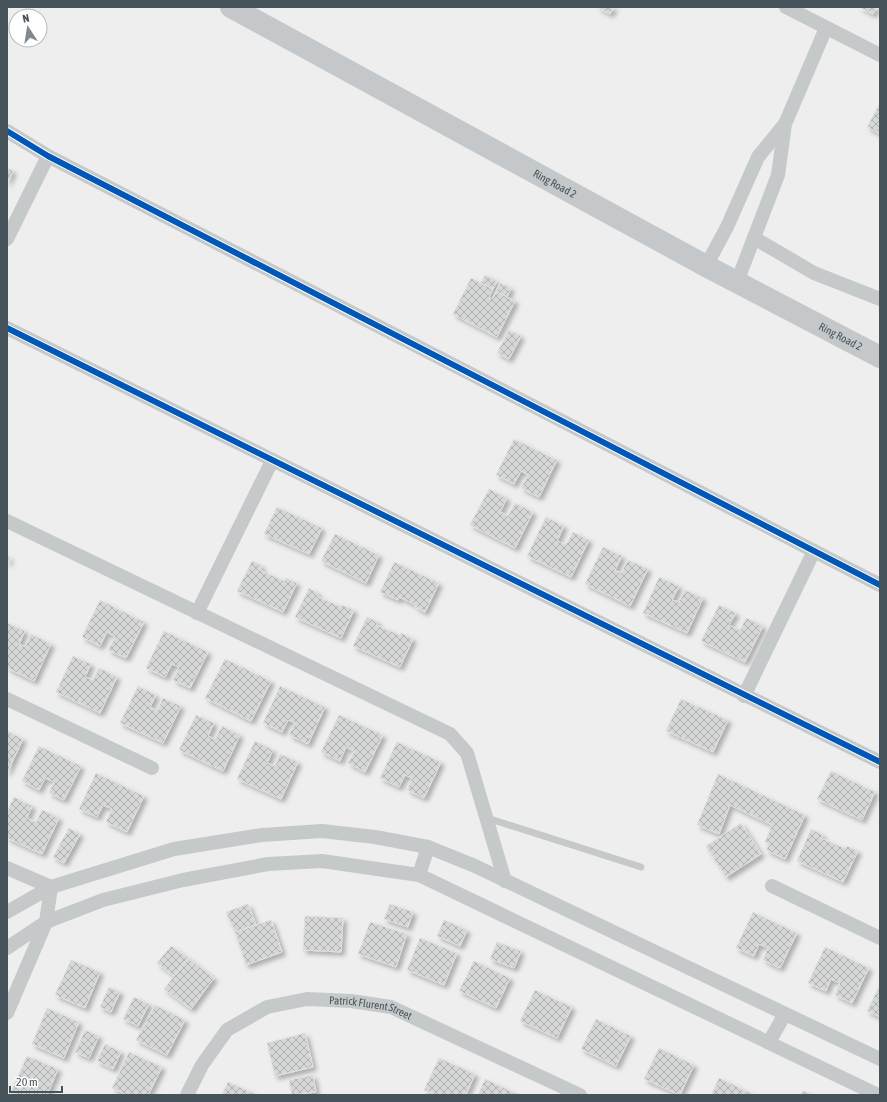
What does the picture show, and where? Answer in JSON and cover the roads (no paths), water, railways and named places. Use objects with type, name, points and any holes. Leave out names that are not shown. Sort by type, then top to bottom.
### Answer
[{"type":"main road","name":"Ring Road 2","points":[[231,7],[706,266],[880,357]]},
{"type":"street","points":[[786,7],[880,56]]},
{"type":"street","points":[[737,282],[778,175],[785,124],[826,28]]},
{"type":"street","points":[[706,266],[727,227],[758,157],[785,124]]},
{"type":"street","points":[[7,131],[48,156],[880,585]]},
{"type":"street","points":[[7,239],[48,156]]},
{"type":"street","points":[[754,238],[814,274],[880,298]]},
{"type":"street","points":[[7,328],[744,696],[880,762]]},
{"type":"street","points":[[198,613],[272,461]]},
{"type":"street","points":[[7,521],[450,734],[467,753],[505,881]]},
{"type":"street","points":[[744,696],[814,551]]},
{"type":"street","points":[[7,699],[152,768]]},
{"type":"street","points":[[7,912],[51,887],[174,849],[262,836],[322,831],[375,837],[428,847],[475,866],[880,1059]]},
{"type":"street","points":[[419,875],[428,847]]},
{"type":"street","points":[[7,948],[46,922],[111,898],[183,880],[268,864],[322,861],[419,875],[878,1095]]},
{"type":"street","points":[[7,868],[51,887]]},
{"type":"street","points":[[772,886],[880,938]]},
{"type":"street","points":[[7,1013],[46,922],[51,887]]},
{"type":"street","name":"Patrick Flurent Street","points":[[187,1095],[202,1064],[227,1030],[267,1007],[307,999],[351,1000],[391,1007],[580,1095]]},
{"type":"street","points":[[769,1042],[785,1014]]},
{"type":"lane","points":[[487,818],[641,867]]}]
